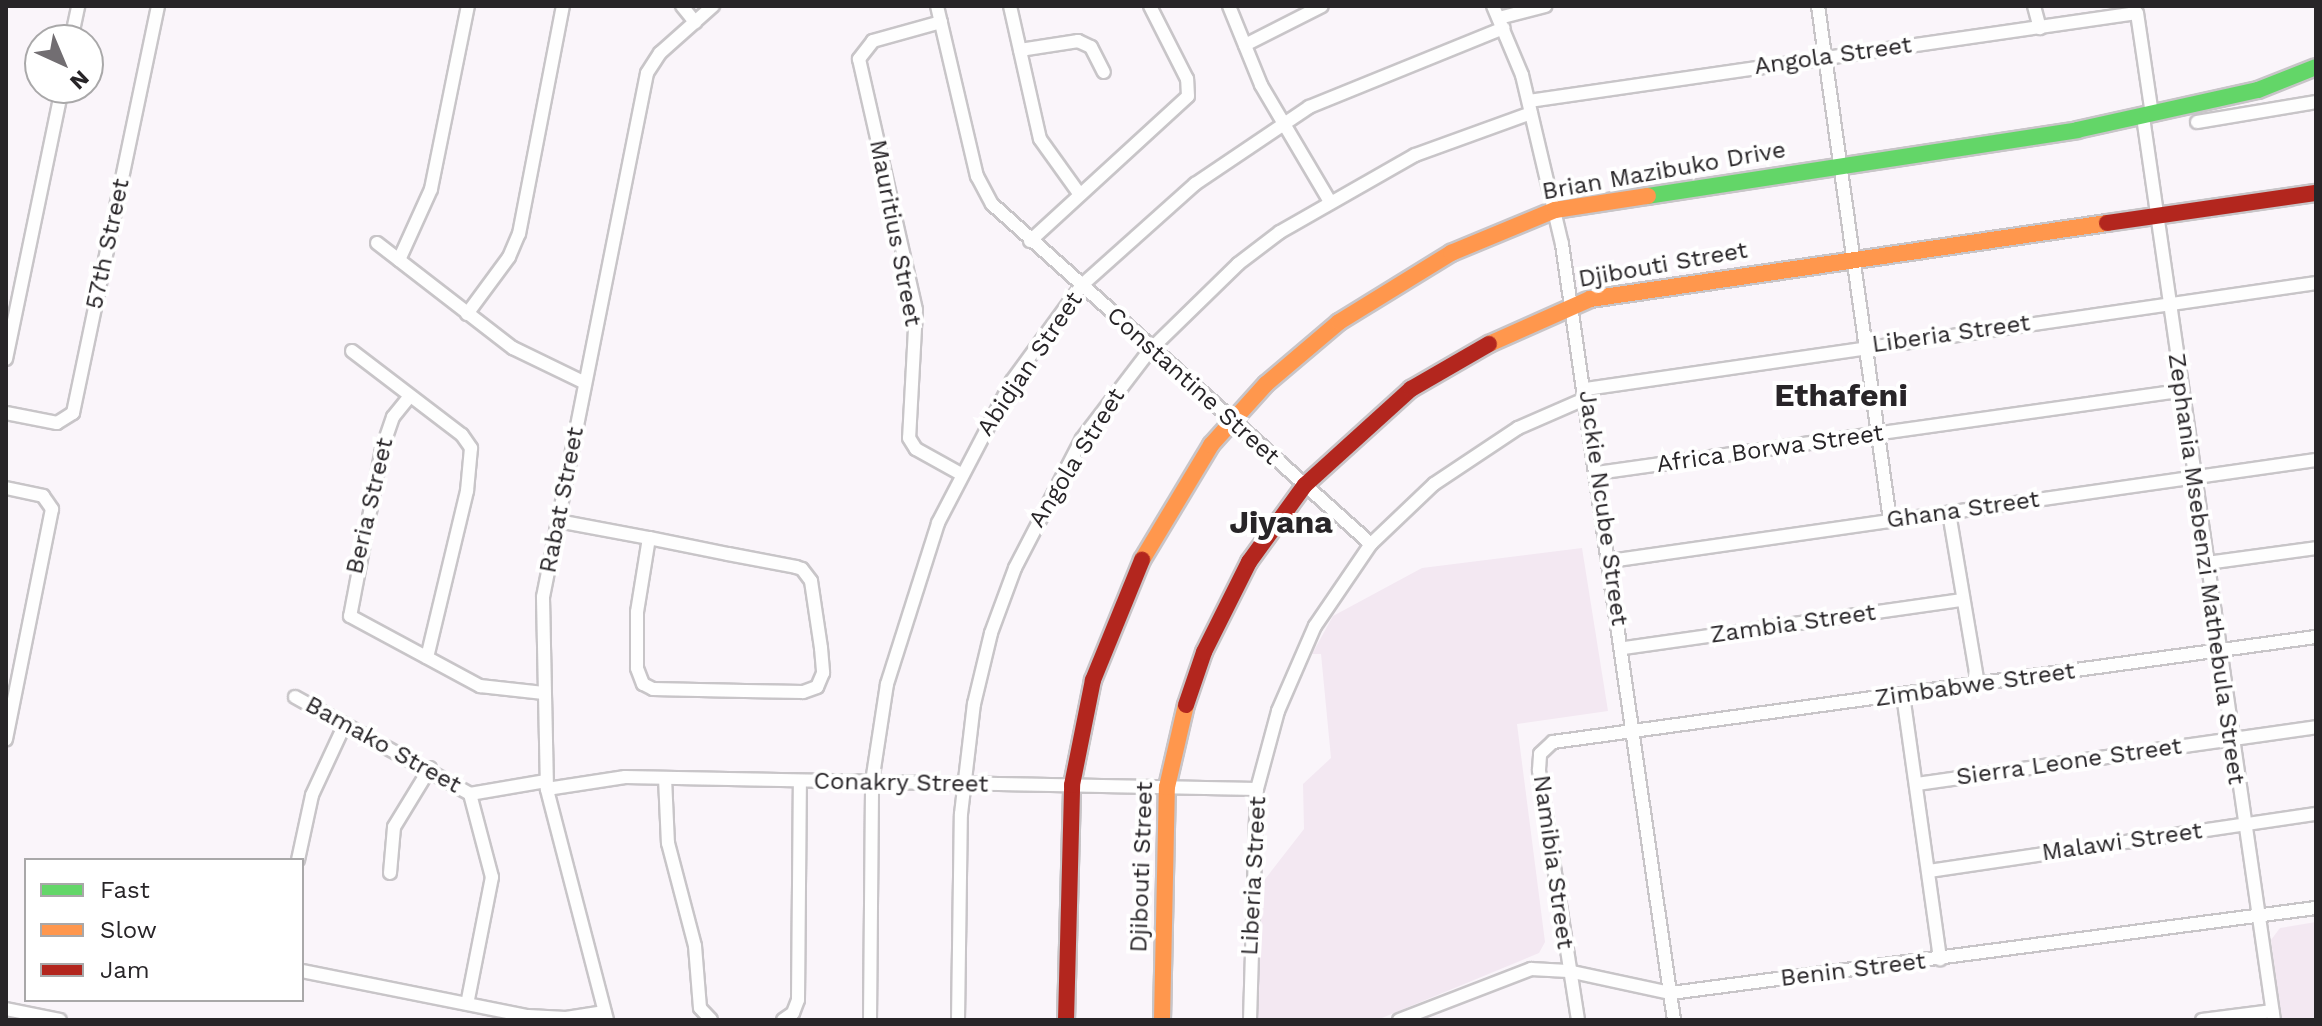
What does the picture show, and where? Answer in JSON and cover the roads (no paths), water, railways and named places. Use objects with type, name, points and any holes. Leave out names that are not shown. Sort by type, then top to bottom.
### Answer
[{"type":"street","name":"57th Street","points":[[6,413],[57,423],[73,413],[158,6]]},
{"type":"street","points":[[399,260],[428,202],[468,6]]},
{"type":"street","points":[[467,314],[509,257],[519,234],[563,6]]},
{"type":"street","points":[[682,6],[695,22]]},
{"type":"street","name":"Rabat Street","points":[[606,1016],[546,785],[543,597],[647,73],[654,60],[713,6]]},
{"type":"street","points":[[1010,6],[1044,150],[1078,192]]},
{"type":"street","points":[[1030,241],[1078,192],[1188,96],[1187,79],[1150,6]]},
{"type":"street","points":[[1229,6],[1261,85],[1329,200]]},
{"type":"street","points":[[1245,45],[1322,6]]},
{"type":"street","name":"Abidjan Street","points":[[870,1020],[872,782],[898,637],[922,564],[961,474],[1012,381],[1082,285],[1195,184],[1285,122],[1327,98],[1498,17],[1545,6]]},
{"type":"street","points":[[1818,6],[1890,520]]},
{"type":"street","points":[[2034,6],[2040,28]]},
{"type":"street","name":"Constantine Street","points":[[941,7],[941,22],[977,176],[992,204],[1150,350],[1371,544]]},
{"type":"street","name":"Angola Street","points":[[958,1020],[964,783],[974,704],[991,633],[1030,532],[1082,439],[1150,350],[1238,264],[1329,200],[1415,155],[1530,107],[1826,58],[2040,28],[2137,9],[2148,116]]},
{"type":"street","name":"Jackie Ncube Street","points":[[1498,17],[1530,107],[1555,210],[1573,304],[1624,648],[1633,733],[1674,1020]]},
{"type":"street","name":"Mauritius Street","points":[[941,22],[873,41],[859,59],[916,310],[909,438],[916,449],[961,474]]},
{"type":"street","points":[[1020,50],[1078,41],[1091,47],[1104,72]]},
{"type":"street","name":"Brian Mazibuko Drive","points":[[1066,1020],[1072,785],[1093,680],[1122,599],[1181,488],[1232,421],[1290,361],[1371,300],[1463,247],[1555,210],[2148,116],[2258,90],[2316,67]]},
{"type":"street","points":[[2197,122],[2316,102]]},
{"type":"street","points":[[6,359],[59,104]]},
{"type":"street","name":"Zephania Msebenzi Mathebula Street","points":[[2148,116],[2155,216],[2273,1015]]},
{"type":"street","name":"Djibouti Street","points":[[1162,1020],[1167,787],[1187,701],[1215,626],[1249,562],[1305,485],[1411,389],[1463,357],[1573,304],[1854,259],[2316,193]]},
{"type":"street","points":[[377,243],[467,314],[534,361],[585,383]]},
{"type":"street","name":"Liberia Street","points":[[1250,1020],[1257,789],[1278,711],[1301,652],[1371,544],[1465,461],[1535,419],[1587,394],[1867,346],[2316,283]]},
{"type":"street","points":[[352,351],[462,435],[472,457],[427,657],[489,689],[544,693]]},
{"type":"street","name":"Africa Borwa Street","points":[[1597,473],[2180,391]]},
{"type":"street","name":"Beria Street","points":[[410,396],[393,417],[382,449],[348,607],[355,621],[427,657]]},
{"type":"street","name":"Ghana Street","points":[[1610,561],[2316,460]]},
{"type":"street","points":[[6,488],[43,496],[52,509],[6,739]]},
{"type":"street","points":[[1949,513],[1978,684]]},
{"type":"street","points":[[558,521],[649,538],[806,572],[821,648],[823,673],[817,687],[803,692],[653,689],[643,684],[637,668],[637,612],[649,538]]},
{"type":"street","points":[[2207,563],[2316,548]]},
{"type":"street","name":"Zambia Street","points":[[1624,648],[1962,600]]},
{"type":"street","name":"Zimbabwe Street","points":[[1633,733],[2316,637]]},
{"type":"street","points":[[1903,695],[1940,959]]},
{"type":"street","name":"Bamako Street","points":[[295,697],[430,768],[470,794],[546,785]]},
{"type":"street","points":[[298,858],[312,795],[345,724]]},
{"type":"street","name":"Sierra Leone Street","points":[[1917,784],[2316,727]]},
{"type":"street","name":"Namibia Street","points":[[1578,1020],[1568,971],[1540,754],[1553,742],[1633,733]]},
{"type":"street","points":[[390,873],[394,827],[430,768]]},
{"type":"street","name":"Conakry Street","points":[[546,785],[595,778],[665,778],[1257,789]]},
{"type":"street","points":[[665,778],[668,843],[695,946],[700,1008],[711,1020]]},
{"type":"street","points":[[783,1020],[793,1013],[798,1000],[800,781]]},
{"type":"street","name":"Bamako Street","points":[[467,1004],[492,877],[470,794]]},
{"type":"street","name":"Malawi Street","points":[[1929,871],[2316,814]]},
{"type":"street","name":"Benin Street","points":[[1399,1020],[1519,971],[1568,971],[1671,993],[2316,908]]},
{"type":"street","points":[[304,971],[556,1019],[606,1016]]},
{"type":"street","points":[[6,1009],[60,1020]]},
{"type":"street","points":[[2202,1020],[2273,1015]]},
{"type":"district","name":"Ethafeni","points":[[1841,395]]},
{"type":"district","name":"Jiyana","points":[[1281,522]]}]
